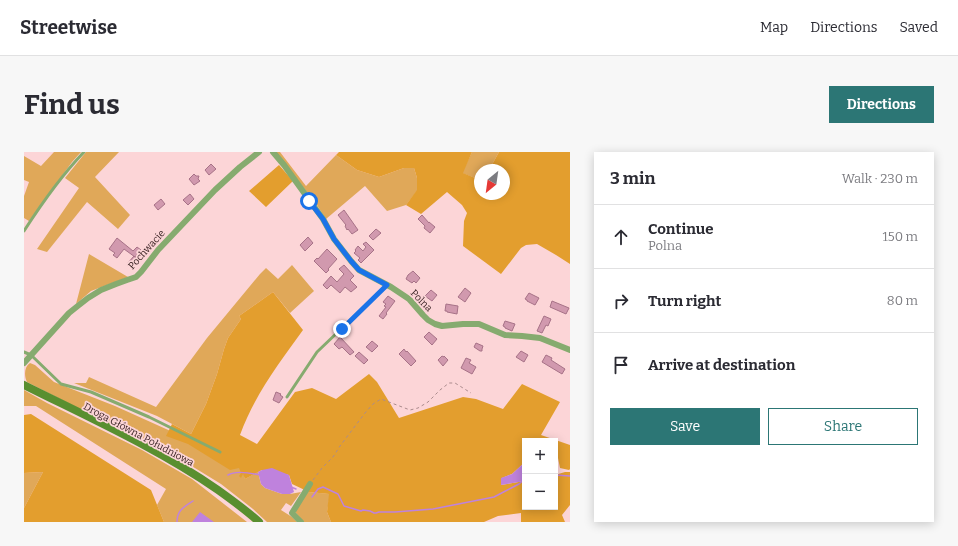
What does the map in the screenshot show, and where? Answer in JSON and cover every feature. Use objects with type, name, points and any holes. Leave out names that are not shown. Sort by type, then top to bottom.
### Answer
[{"type":"main road","name":"Droga Główna Południowa","points":[[24,385],[160,454],[209,484],[259,522]]},
{"type":"street","name":"Pochwacie","points":[[24,363],[69,313],[88,298],[101,290],[136,276],[141,272],[158,250],[215,190],[240,166],[259,152]]},
{"type":"street","name":"Polna","points":[[273,152],[323,219],[334,239],[359,270],[409,299],[423,316],[435,324],[442,326],[479,324],[505,335],[540,338],[570,350]]},
{"type":"street","points":[[301,522],[292,513],[310,484]]},
{"type":"lane","points":[[24,231],[40,206],[84,152]]},
{"type":"lane","points":[[287,397],[317,352],[387,285]]},
{"type":"lane","points":[[24,352],[30,355],[61,384],[91,392],[149,417],[220,452]]},
{"type":"path","points":[[310,484],[322,468],[333,457],[365,413],[373,404],[381,399],[410,410],[418,408],[428,402],[449,383],[455,383],[471,393]]},
{"type":"shaded area","points":[[54,152],[81,152],[29,221],[24,218],[24,196],[29,182],[24,180],[24,156],[41,166]]},
{"type":"shaded area","points":[[86,152],[119,152],[95,177],[130,215],[118,229],[87,202],[47,252],[37,249],[79,188],[65,178]]},
{"type":"shaded area","points":[[276,152],[280,152],[306,186],[336,155],[357,170],[379,177],[404,168],[414,168],[417,178],[417,191],[406,205],[387,211],[365,186],[326,219]]},
{"type":"shaded area","points":[[339,152],[472,152],[463,173],[474,178],[474,200],[510,200],[510,164],[492,164],[499,152],[570,152],[570,264],[537,244],[526,245],[521,248],[501,274],[463,246],[464,221],[467,213],[462,205],[447,192],[421,214],[406,205],[417,190],[417,178],[414,168],[404,168],[379,177],[357,170],[336,155]]},
{"type":"shaded area","points":[[472,152],[499,152],[492,164],[474,164],[474,178],[462,173]]},
{"type":"shaded area","points":[[279,165],[293,181],[266,207],[249,191]]},
{"type":"shaded area","points":[[89,254],[128,277],[91,291],[76,304]]},
{"type":"shaded area","points":[[292,265],[314,291],[290,313],[273,292],[239,316],[241,319],[228,338],[206,404],[191,434],[157,416],[74,383],[86,383],[89,377],[156,407],[207,338],[260,274],[266,268],[278,279]]},
{"type":"shaded area","points":[[273,292],[303,330],[276,367],[260,393],[252,407],[240,435],[257,444],[295,392],[312,388],[336,399],[369,374],[377,382],[399,418],[463,397],[476,399],[503,409],[522,384],[560,402],[541,435],[550,438],[522,438],[522,465],[512,474],[502,478],[501,485],[522,482],[522,510],[558,510],[558,474],[570,472],[570,505],[562,515],[565,522],[521,522],[521,513],[498,516],[484,522],[331,522],[327,512],[329,494],[309,492],[292,484],[289,475],[262,470],[245,479],[243,474],[241,478],[239,476],[241,473],[239,468],[230,470],[188,444],[166,436],[172,424],[191,434],[206,404],[228,338],[241,319],[239,316]]},
{"type":"shaded area","points":[[30,363],[35,365],[54,382],[115,406],[186,438],[238,453],[245,479],[258,472],[261,484],[265,488],[282,494],[301,492],[291,506],[286,503],[281,510],[297,522],[267,522],[221,484],[190,465],[27,382],[25,372]]},
{"type":"shaded area","points":[[24,390],[142,450],[192,479],[247,522],[164,522],[157,505],[166,489],[36,406],[24,406]]},
{"type":"shaded area","points":[[31,414],[151,490],[164,522],[24,522],[24,508],[43,472],[24,473],[24,415]]},
{"type":"shaded area","points":[[558,441],[570,445],[570,469],[560,468],[558,458]]},
{"type":"shaded area","points":[[522,465],[522,482],[501,485],[501,478],[512,474]]},
{"type":"shaded area","points":[[272,468],[289,475],[294,492],[290,494],[282,494],[265,488],[261,484],[258,472]]},
{"type":"shaded area","points":[[43,472],[24,508],[24,473]]},
{"type":"shaded area","points":[[307,491],[330,494],[327,512],[331,522],[304,522],[295,512]]},
{"type":"shaded area","points":[[200,512],[214,522],[192,522]]},
{"type":"building","points":[[211,164],[216,169],[209,175],[205,170]]},
{"type":"building","points":[[194,174],[199,176],[198,179],[200,181],[194,185],[189,179]]},
{"type":"building","points":[[190,194],[194,199],[188,205],[183,200]]},
{"type":"building","points":[[161,199],[165,204],[158,210],[154,205]]},
{"type":"building","points":[[344,210],[358,230],[352,234],[348,229],[347,230],[346,225],[338,215]]},
{"type":"building","points":[[422,215],[435,227],[430,233],[424,228],[425,226],[418,219]]},
{"type":"building","points":[[376,229],[381,233],[373,240],[369,236]]},
{"type":"building","points":[[308,237],[313,243],[305,251],[300,245]]},
{"type":"building","points":[[117,238],[133,251],[137,247],[141,250],[135,257],[124,249],[117,258],[113,255],[115,253],[109,249]]},
{"type":"building","points":[[366,242],[374,250],[361,263],[358,260],[360,258],[354,253],[358,246],[363,251],[366,247],[363,244]]},
{"type":"building","points":[[327,249],[337,259],[326,273],[314,261],[317,258],[318,259]]},
{"type":"building","points":[[134,256],[139,261],[134,267],[131,267],[127,264]]},
{"type":"building","points":[[344,265],[354,276],[350,280],[357,287],[351,292],[345,287],[340,293],[331,285],[327,289],[323,285],[331,276],[337,282],[344,274],[339,269]]},
{"type":"building","points":[[413,271],[420,278],[416,283],[414,281],[412,283],[406,279]]},
{"type":"building","points":[[465,288],[471,293],[465,302],[458,297]]},
{"type":"building","points":[[431,290],[437,295],[432,301],[425,296]]},
{"type":"building","points":[[529,293],[539,298],[535,305],[525,299]]},
{"type":"building","points":[[388,296],[395,301],[383,319],[379,316],[386,307],[384,306],[386,304],[383,302]]},
{"type":"building","points":[[552,301],[569,308],[566,314],[550,307]]},
{"type":"building","points":[[446,304],[458,306],[457,314],[445,311]]},
{"type":"building","points":[[544,316],[551,319],[548,326],[546,325],[542,333],[537,331]]},
{"type":"building","points":[[505,321],[515,324],[512,331],[503,326]]},
{"type":"building","points":[[429,332],[437,339],[432,345],[424,337]]},
{"type":"building","points":[[340,337],[354,352],[350,355],[342,347],[339,349],[334,344]]},
{"type":"building","points":[[372,341],[378,346],[372,352],[366,347]]},
{"type":"building","points":[[476,343],[483,346],[482,351],[474,347]]},
{"type":"building","points":[[404,349],[416,361],[411,366],[399,354]]},
{"type":"building","points":[[521,351],[528,355],[524,362],[516,357]]},
{"type":"building","points":[[359,352],[368,360],[364,364],[355,356]]},
{"type":"building","points":[[546,355],[565,369],[562,374],[542,362]]},
{"type":"building","points":[[442,356],[448,360],[443,366],[438,360]]},
{"type":"building","points":[[466,358],[471,360],[469,363],[476,367],[472,374],[461,368]]},
{"type":"building","points":[[276,392],[281,394],[280,395],[283,397],[279,403],[273,400]]},
{"type":"waterway","points":[[228,475],[239,472],[260,475]]},
{"type":"waterway","points":[[558,475],[570,476]]},
{"type":"waterway","points":[[312,497],[318,489],[323,487],[338,494],[344,506],[374,513],[395,512],[433,509],[494,497],[522,482]]},
{"type":"waterway","points":[[291,487],[296,489]]},
{"type":"waterway","points":[[177,522],[178,514],[184,507],[193,501]]},
{"type":"route","points":[[309,201],[323,219],[334,239],[359,270],[387,285],[342,329]]}]
